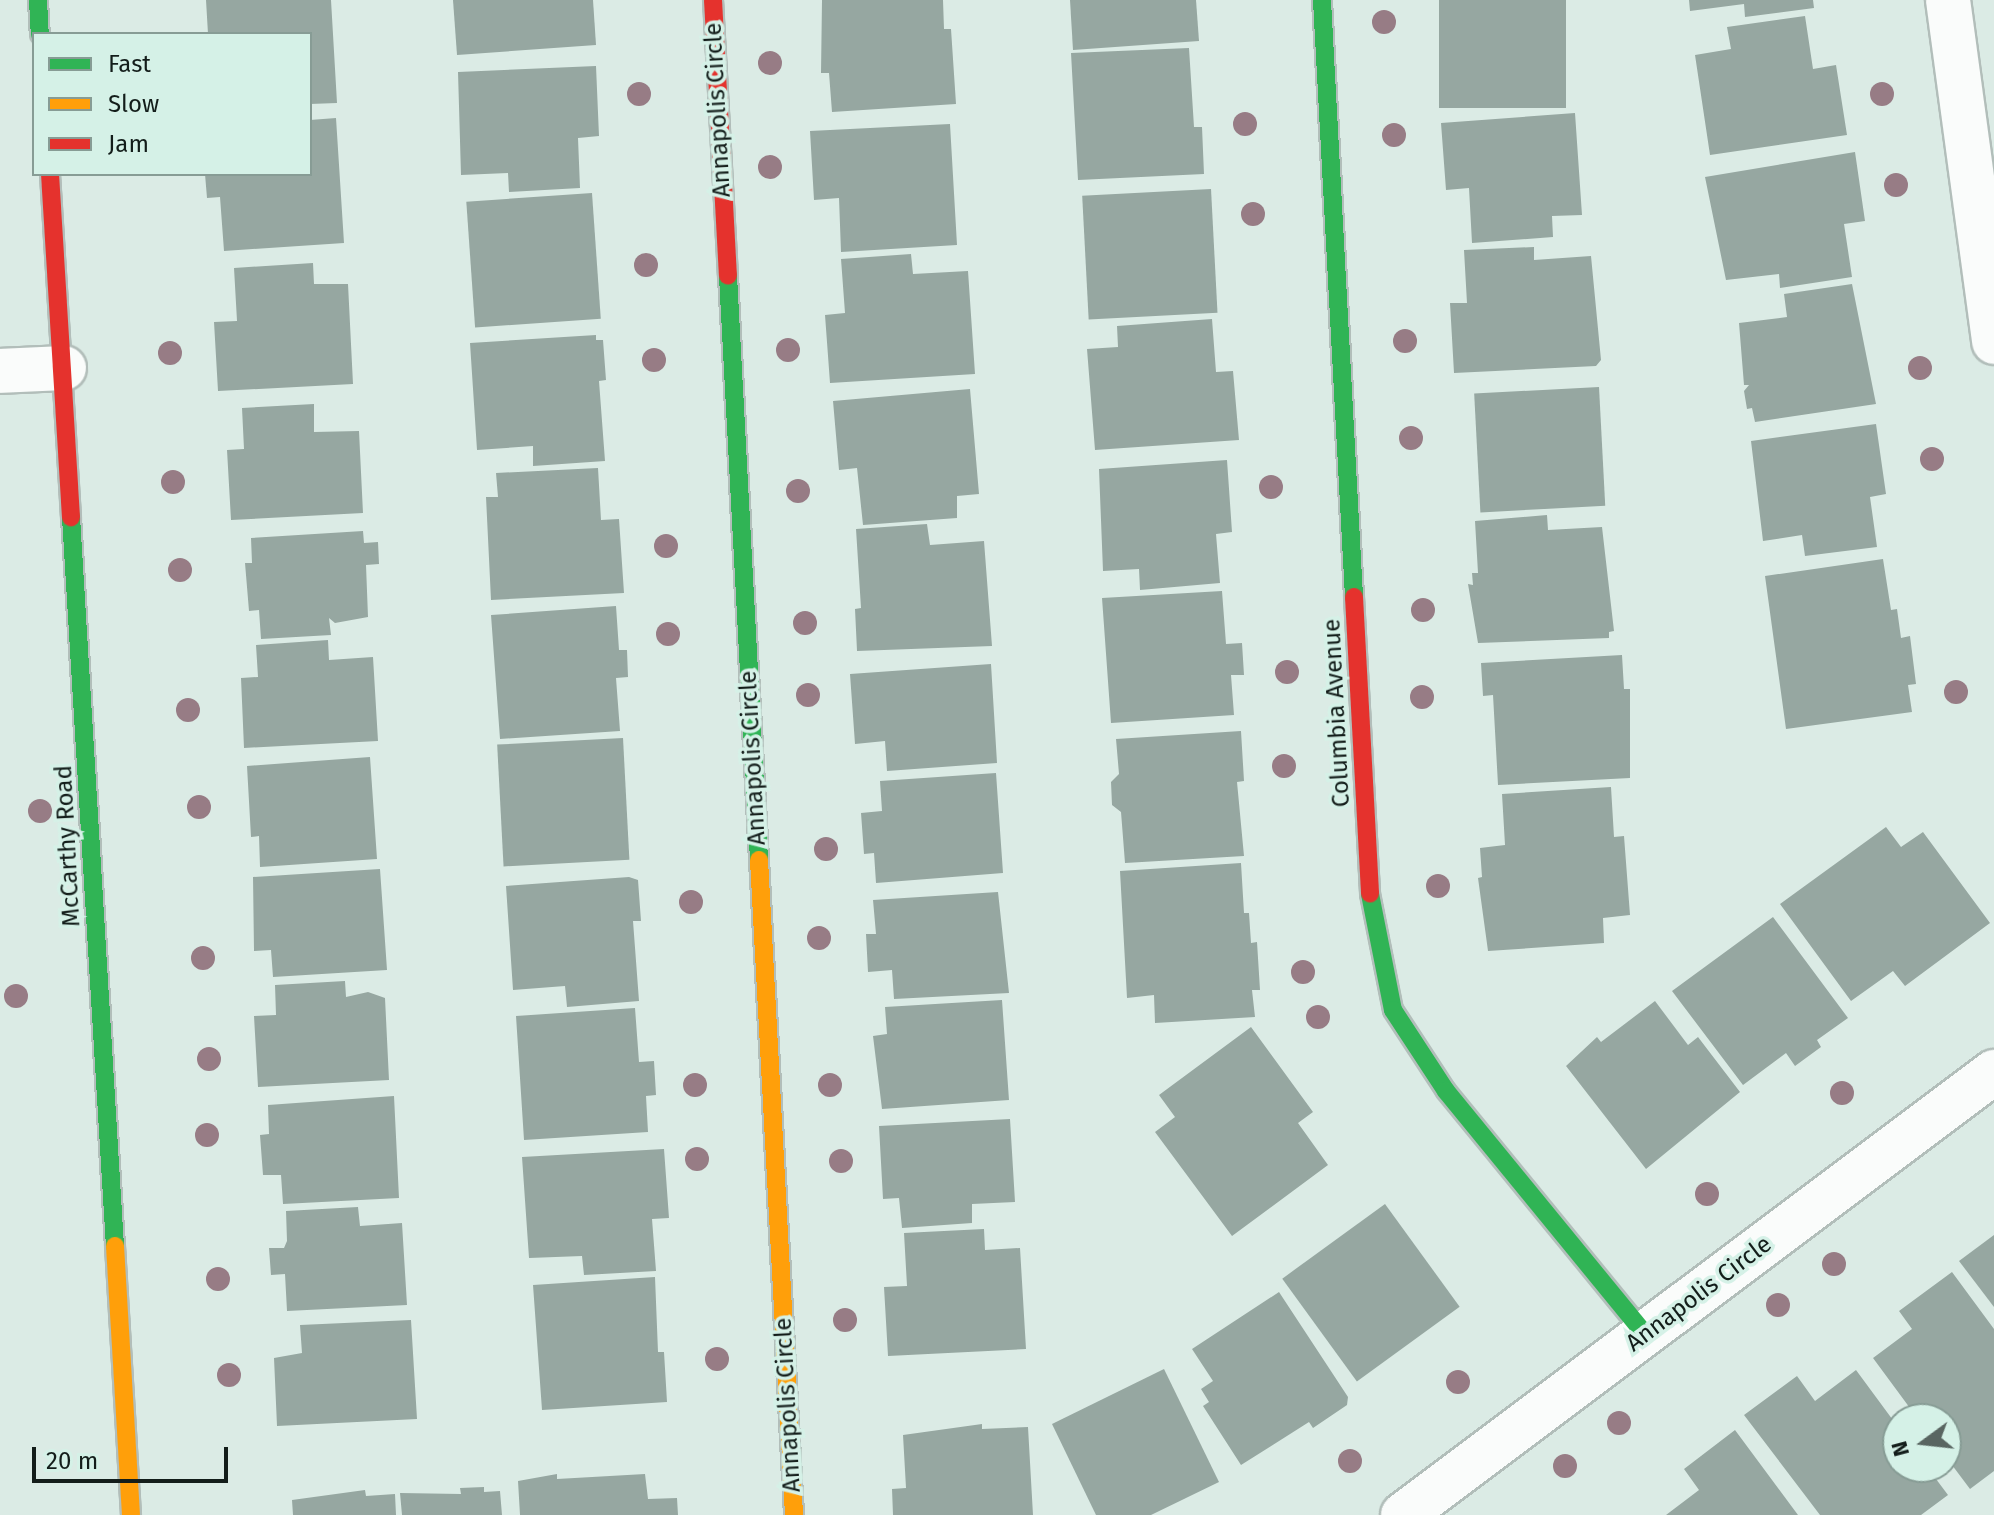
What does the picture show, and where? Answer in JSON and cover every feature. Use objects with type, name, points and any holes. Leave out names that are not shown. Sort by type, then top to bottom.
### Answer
[{"type":"street","points":[[38,0],[40,32]]},
{"type":"street","name":"Annapolis Circle","points":[[713,0],[794,1515]]},
{"type":"street","name":"Columbia Avenue","points":[[1322,0],[1371,906],[1393,1010],[1446,1091],[1645,1334]]},
{"type":"street","points":[[1948,0],[1994,342]]},
{"type":"street","name":"McCarthy Road","points":[[50,176],[131,1515]]},
{"type":"street","points":[[0,371],[64,368]]},
{"type":"street","name":"Annapolis Circle","points":[[1403,1515],[1994,1072]]},
{"type":"building","points":[[206,0],[331,0],[337,103],[312,104],[312,32],[208,32]]},
{"type":"building","points":[[453,0],[593,0],[596,45],[457,55]]},
{"type":"building","points":[[822,0],[943,0],[944,29],[951,29],[956,104],[832,112],[829,73],[821,73]]},
{"type":"building","points":[[1070,0],[1196,0],[1199,41],[1073,50]]},
{"type":"building","points":[[1439,0],[1566,0],[1566,108],[1439,108]]},
{"type":"building","points":[[1689,0],[1813,0],[1814,8],[1745,17],[1744,4],[1690,11]]},
{"type":"building","points":[[1805,16],[1813,69],[1836,65],[1847,135],[1710,155],[1695,55],[1731,49],[1727,27]]},
{"type":"building","points":[[1189,48],[1194,127],[1202,127],[1204,174],[1078,180],[1071,53]]},
{"type":"building","points":[[596,66],[599,136],[578,138],[580,188],[509,192],[508,173],[461,175],[458,72]]},
{"type":"building","points":[[1575,113],[1582,215],[1552,216],[1553,237],[1472,243],[1469,188],[1446,190],[1441,123]]},
{"type":"building","points":[[336,118],[344,243],[224,251],[220,197],[207,198],[205,176],[312,176],[312,120]]},
{"type":"building","points":[[950,124],[957,245],[841,252],[839,198],[814,200],[810,131]]},
{"type":"building","points":[[1855,152],[1865,221],[1844,224],[1852,277],[1780,288],[1779,274],[1726,280],[1705,177]]},
{"type":"building","points":[[1211,189],[1217,313],[1089,320],[1082,196]]},
{"type":"building","points":[[592,193],[601,319],[475,327],[466,202]]},
{"type":"building","points":[[1534,247],[1534,260],[1591,256],[1601,360],[1596,366],[1454,373],[1450,303],[1467,303],[1464,250]]},
{"type":"building","points":[[911,254],[913,274],[968,271],[975,374],[830,383],[825,315],[845,313],[841,259]]},
{"type":"building","points":[[313,263],[314,284],[348,284],[353,384],[218,391],[214,322],[237,321],[234,268]]},
{"type":"building","points":[[1852,284],[1876,404],[1755,422],[1752,408],[1747,409],[1744,391],[1749,385],[1744,385],[1739,323],[1787,317],[1784,294]]},
{"type":"building","points":[[1212,319],[1216,372],[1233,371],[1239,440],[1095,450],[1087,349],[1118,347],[1117,326]]},
{"type":"building","points":[[596,335],[596,340],[603,340],[606,380],[599,381],[605,461],[533,466],[533,446],[477,450],[470,343]]},
{"type":"building","points":[[1599,387],[1605,506],[1480,512],[1474,394]]},
{"type":"building","points":[[970,389],[979,494],[957,496],[957,518],[863,525],[857,468],[839,470],[833,401]]},
{"type":"building","points":[[314,404],[314,432],[359,431],[363,513],[231,520],[227,450],[244,449],[242,408]]},
{"type":"building","points":[[1876,424],[1886,494],[1870,497],[1877,547],[1805,556],[1802,535],[1763,541],[1751,441]]},
{"type":"building","points":[[1227,460],[1232,532],[1216,534],[1220,583],[1140,590],[1139,569],[1103,571],[1099,469]]},
{"type":"building","points":[[598,468],[601,520],[619,519],[624,593],[491,600],[486,497],[498,497],[496,473]]},
{"type":"building","points":[[1547,515],[1548,530],[1602,527],[1614,631],[1609,632],[1609,638],[1478,643],[1468,584],[1473,585],[1472,573],[1478,573],[1475,521]]},
{"type":"building","points":[[927,524],[930,545],[984,541],[992,646],[857,651],[855,609],[861,608],[856,529]]},
{"type":"building","points":[[363,531],[364,543],[378,542],[379,564],[366,565],[368,617],[335,623],[329,618],[331,635],[261,639],[259,610],[249,611],[245,563],[252,563],[251,538]]},
{"type":"building","points":[[1883,559],[1891,610],[1897,609],[1901,638],[1910,636],[1916,684],[1908,685],[1912,712],[1786,729],[1765,576]]},
{"type":"building","points":[[1222,591],[1226,644],[1242,643],[1244,675],[1231,675],[1234,715],[1111,723],[1102,598]]},
{"type":"building","points":[[616,606],[619,650],[627,650],[628,677],[616,678],[620,731],[500,739],[491,615]]},
{"type":"building","points":[[328,640],[329,660],[373,657],[378,741],[244,748],[241,678],[258,677],[256,645]]},
{"type":"building","points":[[1622,655],[1624,689],[1630,689],[1630,778],[1498,785],[1493,695],[1483,696],[1481,663]]},
{"type":"building","points":[[991,664],[997,763],[887,771],[885,741],[855,744],[850,674]]},
{"type":"building","points":[[1241,731],[1244,781],[1237,782],[1244,856],[1125,863],[1121,812],[1112,805],[1111,782],[1119,774],[1116,739]]},
{"type":"building","points":[[623,738],[629,860],[504,866],[497,745]]},
{"type":"building","points":[[370,757],[377,859],[260,867],[259,836],[251,837],[247,766]]},
{"type":"building","points":[[996,773],[1003,873],[876,883],[874,853],[864,854],[861,813],[882,811],[880,781]]},
{"type":"building","points":[[1611,787],[1614,837],[1624,836],[1630,915],[1603,918],[1604,943],[1488,951],[1478,878],[1482,877],[1480,848],[1505,845],[1502,794]]},
{"type":"building","points":[[1886,827],[1901,847],[1923,832],[1990,923],[1905,986],[1893,971],[1851,1001],[1780,904]]},
{"type":"building","points":[[1241,863],[1244,913],[1249,913],[1251,943],[1257,942],[1260,990],[1252,990],[1255,1017],[1155,1023],[1154,995],[1127,998],[1120,871]]},
{"type":"building","points":[[380,869],[387,970],[273,977],[271,950],[254,951],[253,877]]},
{"type":"building","points":[[629,877],[638,880],[641,921],[633,921],[639,1001],[567,1007],[565,986],[513,990],[506,886]]},
{"type":"building","points":[[998,892],[1009,993],[894,999],[892,970],[868,972],[866,934],[876,934],[873,900]]},
{"type":"building","points":[[1773,917],[1848,1018],[1817,1040],[1821,1047],[1795,1066],[1786,1053],[1743,1085],[1672,991]]},
{"type":"building","points":[[345,981],[346,997],[368,992],[385,998],[389,1080],[258,1087],[254,1016],[276,1015],[275,985]]},
{"type":"building","points":[[1002,1000],[1009,1100],[882,1109],[873,1036],[887,1034],[885,1007]]},
{"type":"building","points":[[1655,1001],[1688,1045],[1698,1037],[1740,1092],[1646,1169],[1566,1066],[1597,1037],[1601,1042]]},
{"type":"building","points":[[635,1008],[639,1062],[654,1061],[656,1095],[646,1096],[648,1132],[524,1140],[516,1016]]},
{"type":"building","points":[[1251,1027],[1313,1112],[1298,1123],[1328,1165],[1232,1236],[1155,1132],[1175,1117],[1159,1095]]},
{"type":"building","points":[[394,1096],[399,1198],[283,1204],[281,1175],[263,1175],[260,1135],[269,1134],[268,1105]]},
{"type":"building","points":[[1010,1119],[1015,1202],[972,1204],[972,1223],[902,1228],[899,1198],[883,1199],[879,1126]]},
{"type":"building","points":[[664,1149],[669,1218],[652,1219],[656,1271],[584,1275],[582,1256],[529,1258],[522,1157]]},
{"type":"building","points":[[1385,1204],[1460,1307],[1357,1381],[1282,1279]]},
{"type":"building","points":[[358,1207],[360,1226],[402,1223],[407,1305],[287,1311],[285,1274],[271,1275],[269,1248],[284,1248],[287,1241],[286,1211]]},
{"type":"building","points":[[984,1229],[985,1250],[1020,1248],[1026,1349],[888,1356],[884,1287],[907,1286],[904,1233]]},
{"type":"building","points":[[1994,1235],[1994,1307],[1959,1261]]},
{"type":"building","points":[[1952,1272],[1994,1329],[1994,1471],[1970,1489],[1962,1478],[1962,1403],[1906,1403],[1873,1358],[1912,1329],[1899,1311]]},
{"type":"building","points":[[655,1277],[658,1352],[664,1352],[667,1402],[542,1410],[533,1285]]},
{"type":"building","points":[[1279,1292],[1348,1397],[1347,1405],[1313,1428],[1309,1422],[1241,1465],[1203,1406],[1209,1402],[1201,1389],[1213,1381],[1192,1349]]},
{"type":"building","points":[[411,1320],[417,1419],[277,1426],[274,1358],[302,1353],[300,1325]]},
{"type":"building","points":[[1164,1369],[1219,1482],[1151,1515],[1096,1515],[1052,1424]]},
{"type":"building","points":[[1856,1370],[1882,1405],[1882,1483],[1939,1483],[1948,1495],[1921,1515],[1820,1515],[1744,1415],[1797,1376],[1815,1401]]},
{"type":"building","points":[[982,1424],[982,1429],[1028,1427],[1033,1515],[893,1515],[892,1489],[906,1488],[903,1435]]},
{"type":"building","points":[[1735,1430],[1798,1515],[1666,1515],[1699,1490],[1684,1469]]},
{"type":"building","points":[[557,1474],[557,1479],[645,1474],[648,1499],[677,1498],[678,1515],[520,1515],[518,1481]]},
{"type":"building","points":[[484,1487],[484,1492],[500,1491],[502,1515],[402,1515],[400,1493],[461,1494],[460,1488]]},
{"type":"building","points":[[365,1490],[366,1496],[395,1494],[396,1515],[293,1515],[292,1500]]},
{"type":"traffic: fast","points":[[38,0],[40,32]]},
{"type":"traffic: fast","points":[[1322,0],[1354,597]]},
{"type":"traffic: fast","points":[[728,276],[759,860]]},
{"type":"traffic: fast","points":[[71,517],[115,1246]]},
{"type":"traffic: fast","points":[[1370,894],[1393,1010],[1446,1091],[1645,1334]]},
{"type":"traffic: slow","points":[[759,860],[794,1515]]},
{"type":"traffic: slow","points":[[115,1246],[131,1515]]},
{"type":"traffic: jam","points":[[713,0],[728,276]]},
{"type":"traffic: jam","points":[[50,176],[71,517]]},
{"type":"traffic: jam","points":[[1354,597],[1370,894]]}]
